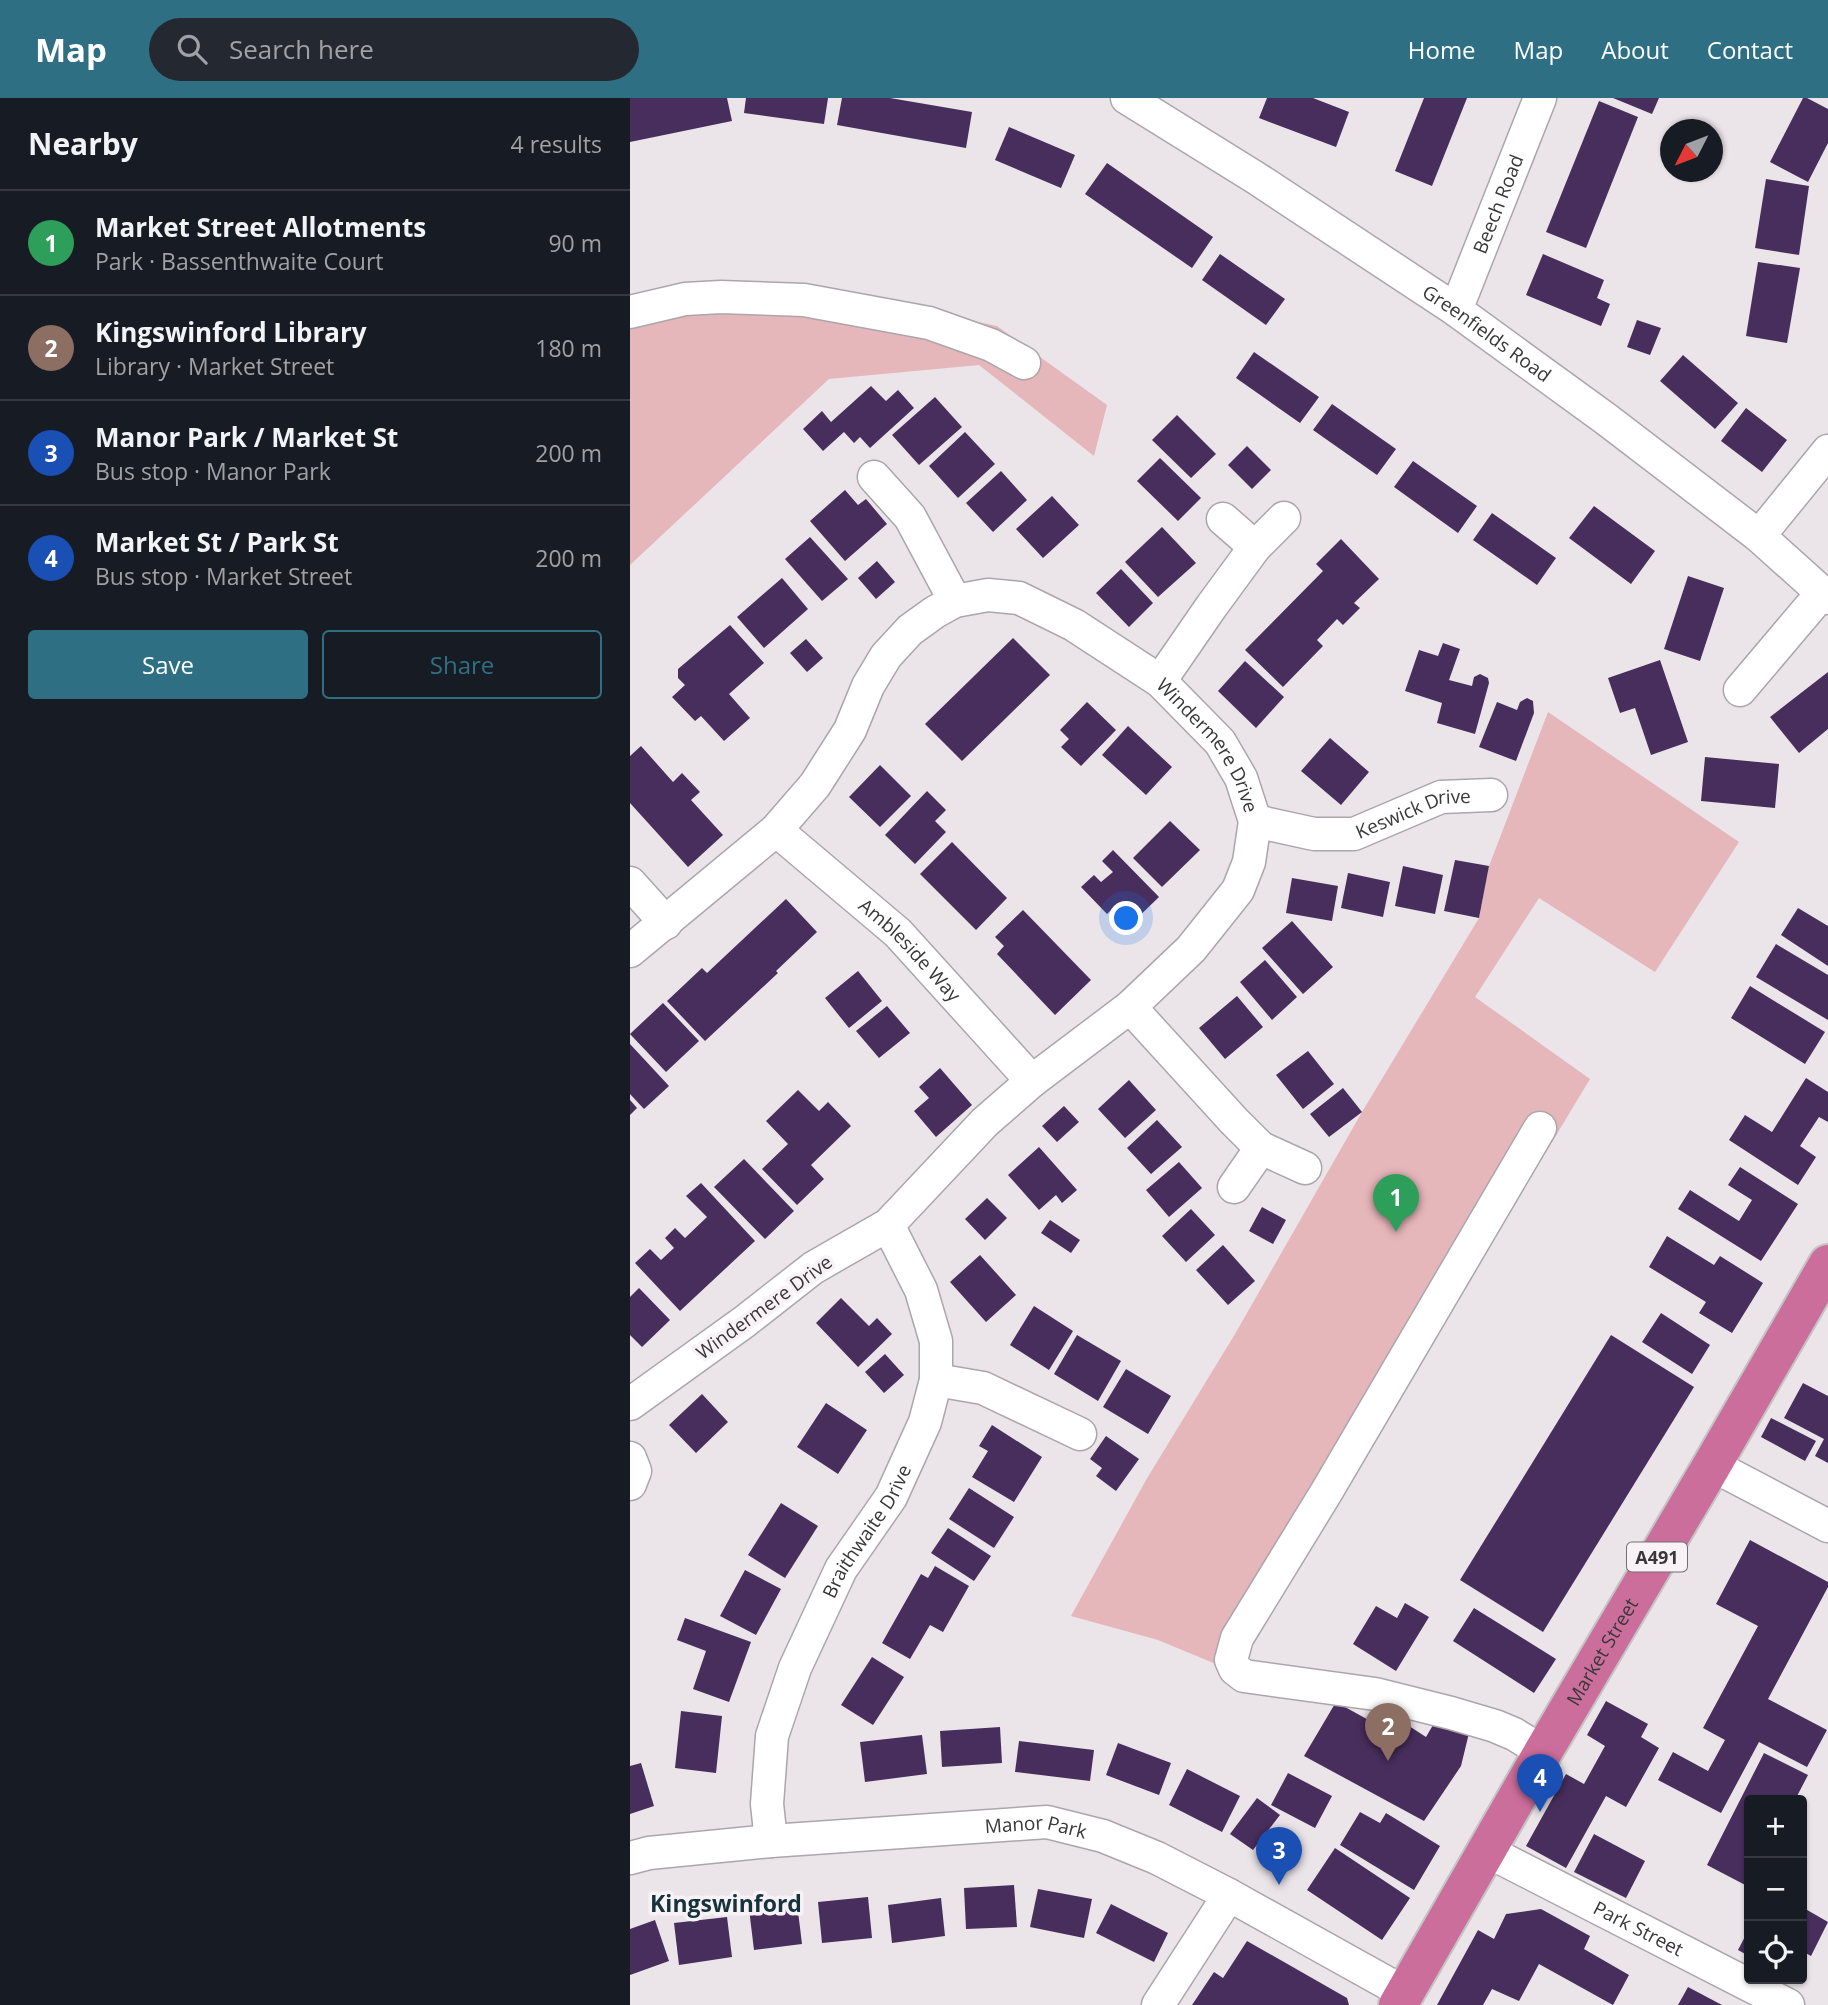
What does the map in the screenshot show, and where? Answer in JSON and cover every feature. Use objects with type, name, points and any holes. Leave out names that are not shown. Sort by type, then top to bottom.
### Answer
[{"type":"highway","name":"Market Street","points":[[1401,1999],[1828,1264]]},
{"type":"street","name":"Greenfields Road","points":[[1127,98],[1456,310],[1606,419],[1759,536],[1825,596]]},
{"type":"street","name":"Beech Road","points":[[1456,310],[1540,98]]},
{"type":"street","points":[[630,312],[685,299],[721,297],[804,300],[929,323],[992,345],[1024,363]]},
{"type":"street","points":[[1759,536],[1828,451]]},
{"type":"street","points":[[874,477],[911,517],[955,601]]},
{"type":"street","points":[[1160,681],[1255,547],[1284,518]]},
{"type":"street","points":[[1223,519],[1255,547]]},
{"type":"street","name":"Windermere Drive","points":[[630,951],[776,830],[815,785],[850,730],[868,685],[886,656],[910,630],[934,612],[955,601],[988,595],[1018,598],[1074,625],[1160,681],[1220,742],[1241,778],[1255,821],[1249,862],[1238,890],[1191,949],[1130,1007],[1032,1081],[985,1122],[888,1225],[813,1268],[744,1322],[630,1404]]},
{"type":"street","points":[[1740,690],[1825,596]]},
{"type":"street","name":"Keswick Drive","points":[[1255,821],[1314,834],[1354,834],[1441,797],[1491,795]]},
{"type":"street","name":"Ambleside Way","points":[[776,830],[898,933],[1032,1081]]},
{"type":"street","points":[[630,883],[666,923]]},
{"type":"street","points":[[1130,1007],[1261,1148],[1305,1168]]},
{"type":"street","points":[[1540,1128],[1327,1491],[1237,1638],[1231,1660],[1235,1669],[1244,1676],[1375,1694],[1451,1713],[1514,1734],[1543,1752]]},
{"type":"street","points":[[1234,1187],[1261,1148]]},
{"type":"street","name":"Braithwaite Drive","points":[[771,1841],[767,1804],[772,1735],[795,1668],[841,1569],[891,1497],[925,1422],[936,1380],[936,1341],[925,1302],[888,1225]]},
{"type":"street","points":[[936,1380],[983,1388],[1080,1434]]},
{"type":"street","points":[[630,1458],[635,1471],[630,1484]]},
{"type":"street","points":[[1712,1465],[1828,1526]]},
{"type":"street","name":"Manor Park","points":[[630,1857],[771,1841],[1046,1822],[1103,1836],[1157,1858],[1229,1895],[1401,1999]]},
{"type":"street","name":"Park Street","points":[[1487,1851],[1788,2005]]},
{"type":"street","points":[[1158,2005],[1229,1895]]},
{"type":"shaded area","points":[[872,300],[997,326],[1107,405],[1094,456],[979,365],[829,379],[630,565],[630,304]]},
{"type":"shaded area","points":[[1548,712],[1739,842],[1655,972],[1539,898],[1475,997],[1590,1079],[1316,1535],[1223,1667],[1158,1640],[1071,1616],[1146,1480],[1235,1334],[1362,1112],[1479,918],[1489,866]]},
{"type":"building","points":[[630,98],[727,98],[732,121],[630,142]]},
{"type":"building","points":[[746,98],[828,98],[824,124],[744,113]]},
{"type":"building","points":[[842,98],[890,98],[972,112],[966,148],[837,125]]},
{"type":"building","points":[[1267,98],[1313,98],[1349,112],[1336,147],[1259,118]]},
{"type":"building","points":[[1424,98],[1467,98],[1432,186],[1395,171]]},
{"type":"building","points":[[1613,98],[1659,98],[1652,114]]},
{"type":"building","points":[[1803,98],[1828,109],[1828,143],[1808,182],[1770,162]]},
{"type":"building","points":[[1599,101],[1638,117],[1586,248],[1546,232]]},
{"type":"building","points":[[1009,127],[1075,155],[1061,188],[995,160]]},
{"type":"building","points":[[1107,163],[1213,237],[1192,268],[1085,194]]},
{"type":"building","points":[[1766,179],[1809,186],[1799,255],[1755,248]]},
{"type":"building","points":[[1220,254],[1285,299],[1266,325],[1202,280]]},
{"type":"building","points":[[1543,254],[1604,280],[1597,298],[1610,304],[1601,326],[1526,295]]},
{"type":"building","points":[[1758,262],[1800,268],[1787,343],[1746,336]]},
{"type":"building","points":[[1637,320],[1661,328],[1650,355],[1627,347]]},
{"type":"building","points":[[1254,352],[1319,397],[1300,423],[1236,378]]},
{"type":"building","points":[[1683,355],[1738,403],[1715,429],[1660,381]]},
{"type":"building","points":[[871,386],[886,401],[898,390],[914,408],[870,448],[860,437],[854,443],[844,432],[823,451],[803,429],[822,411],[831,422]]},
{"type":"building","points":[[935,397],[962,427],[919,465],[892,435]]},
{"type":"building","points":[[1332,404],[1396,449],[1377,475],[1313,430]]},
{"type":"building","points":[[1746,408],[1787,440],[1762,472],[1721,441]]},
{"type":"building","points":[[1177,415],[1216,454],[1191,478],[1152,440]]},
{"type":"building","points":[[965,432],[995,464],[958,498],[929,466]]},
{"type":"building","points":[[1247,446],[1271,470],[1252,489],[1228,465]]},
{"type":"building","points":[[1160,458],[1201,498],[1178,521],[1137,481]]},
{"type":"building","points":[[1413,461],[1477,506],[1458,533],[1394,487]]},
{"type":"building","points":[[1001,471],[1027,500],[993,532],[966,503]]},
{"type":"building","points":[[845,490],[858,505],[866,499],[887,524],[845,561],[810,521]]},
{"type":"building","points":[[1052,496],[1079,525],[1043,558],[1016,529]]},
{"type":"building","points":[[1594,506],[1655,551],[1631,584],[1569,538]]},
{"type":"building","points":[[1492,513],[1556,558],[1537,585],[1473,540]]},
{"type":"building","points":[[1162,527],[1196,563],[1158,597],[1125,562]]},
{"type":"building","points":[[810,537],[848,579],[822,601],[785,559]]},
{"type":"building","points":[[1341,539],[1379,579],[1354,603],[1360,608],[1343,625],[1337,619],[1317,640],[1323,646],[1283,687],[1245,650],[1323,571],[1316,564]]},
{"type":"building","points":[[877,561],[895,582],[876,599],[858,578]]},
{"type":"building","points":[[1121,569],[1153,603],[1129,627],[1096,593]]},
{"type":"building","points":[[1688,576],[1724,588],[1700,661],[1664,649]]},
{"type":"building","points":[[782,578],[808,609],[764,648],[737,617]]},
{"type":"building","points":[[730,625],[764,663],[729,694],[750,718],[724,741],[701,716],[695,721],[672,697],[685,685],[678,678],[678,669]]},
{"type":"building","points":[[1013,638],[1050,675],[962,761],[925,724]]},
{"type":"building","points":[[806,639],[823,658],[807,672],[790,653]]},
{"type":"building","points":[[1443,643],[1460,649],[1449,680],[1472,686],[1474,677],[1480,674],[1488,678],[1489,683],[1475,734],[1437,723],[1442,703],[1405,691],[1419,650],[1438,656]]},
{"type":"building","points":[[1660,660],[1688,742],[1651,755],[1635,708],[1620,713],[1608,678]]},
{"type":"building","points":[[1245,661],[1284,697],[1256,728],[1218,691]]},
{"type":"building","points":[[1828,672],[1828,729],[1799,753],[1770,717]]},
{"type":"building","points":[[1527,698],[1533,701],[1534,713],[1516,761],[1479,747],[1497,702],[1517,710],[1520,702]]},
{"type":"building","points":[[1087,702],[1116,730],[1081,766],[1061,747],[1069,739],[1060,730]]},
{"type":"building","points":[[1128,726],[1172,767],[1146,795],[1102,755]]},
{"type":"building","points":[[1330,738],[1369,772],[1341,805],[1301,771]]},
{"type":"building","points":[[641,746],[673,782],[682,773],[700,792],[691,800],[723,835],[688,867],[630,803],[630,756]]},
{"type":"building","points":[[1705,757],[1779,764],[1775,808],[1701,801]]},
{"type":"building","points":[[880,765],[911,796],[880,827],[849,797]]},
{"type":"building","points":[[927,791],[946,810],[935,821],[946,832],[915,864],[885,835]]},
{"type":"building","points":[[1170,821],[1200,850],[1162,887],[1133,858]]},
{"type":"building","points":[[952,842],[1007,898],[976,930],[920,874]]},
{"type":"building","points":[[1113,850],[1159,897],[1130,925],[1113,908],[1107,914],[1081,887],[1094,875],[1101,882],[1113,872],[1102,861]]},
{"type":"building","points":[[1455,860],[1489,866],[1479,918],[1444,911]]},
{"type":"building","points":[[1403,866],[1443,875],[1435,914],[1395,906]]},
{"type":"building","points":[[1348,873],[1390,882],[1383,917],[1341,908]]},
{"type":"building","points":[[1292,878],[1338,886],[1332,921],[1286,913]]},
{"type":"building","points":[[786,899],[817,932],[776,971],[778,973],[705,1041],[667,1001],[702,968],[707,973]]},
{"type":"building","points":[[1798,908],[1828,926],[1828,966],[1781,935]]},
{"type":"building","points":[[1023,910],[1091,980],[1055,1015],[997,954],[1004,946],[995,937]]},
{"type":"building","points":[[1292,921],[1333,967],[1303,994],[1262,948]]},
{"type":"building","points":[[1776,944],[1828,975],[1828,1020],[1756,977]]},
{"type":"building","points":[[1265,960],[1297,997],[1272,1020],[1240,982]]},
{"type":"building","points":[[858,971],[882,1001],[849,1028],[825,998]]},
{"type":"building","points":[[1750,986],[1825,1032],[1805,1064],[1731,1018]]},
{"type":"building","points":[[1237,996],[1263,1027],[1225,1059],[1199,1028]]},
{"type":"building","points":[[663,1003],[699,1041],[666,1072],[630,1034]]},
{"type":"building","points":[[887,1006],[910,1033],[879,1058],[856,1031]]},
{"type":"building","points":[[630,1044],[669,1086],[644,1109],[630,1094]]},
{"type":"building","points":[[1308,1051],[1334,1084],[1303,1109],[1276,1075]]},
{"type":"building","points":[[940,1068],[972,1105],[936,1137],[914,1111],[929,1098],[919,1087]]},
{"type":"building","points":[[1806,1078],[1828,1092],[1828,1122],[1819,1117],[1800,1146],[1816,1157],[1798,1185],[1729,1140],[1745,1115],[1772,1132]]},
{"type":"building","points":[[1129,1080],[1156,1110],[1125,1138],[1098,1109]]},
{"type":"building","points":[[1343,1088],[1362,1112],[1329,1137],[1310,1114]]},
{"type":"building","points":[[798,1090],[819,1111],[828,1102],[851,1126],[811,1165],[824,1179],[797,1205],[762,1169],[788,1144],[766,1121]]},
{"type":"building","points":[[630,1100],[637,1108],[630,1115]]},
{"type":"building","points":[[1064,1106],[1079,1122],[1057,1142],[1042,1126]]},
{"type":"building","points":[[1157,1120],[1182,1147],[1151,1174],[1127,1148]]},
{"type":"building","points":[[1039,1147],[1077,1190],[1062,1203],[1056,1195],[1039,1210],[1008,1175]]},
{"type":"building","points":[[744,1159],[794,1211],[765,1239],[714,1187]]},
{"type":"building","points":[[1179,1162],[1202,1188],[1169,1217],[1146,1190]]},
{"type":"building","points":[[1740,1167],[1798,1204],[1761,1261],[1678,1209],[1690,1190],[1739,1221],[1752,1200],[1728,1185]]},
{"type":"building","points":[[701,1183],[755,1241],[680,1311],[635,1263],[650,1249],[661,1260],[674,1248],[665,1238],[675,1228],[685,1238],[707,1217],[686,1196]]},
{"type":"building","points":[[987,1198],[1007,1218],[985,1240],[965,1219]]},
{"type":"building","points":[[1262,1207],[1286,1220],[1273,1244],[1249,1231]]},
{"type":"building","points":[[1191,1209],[1215,1235],[1186,1262],[1162,1236]]},
{"type":"building","points":[[1050,1220],[1080,1240],[1071,1253],[1041,1233]]},
{"type":"building","points":[[1667,1236],[1714,1265],[1720,1256],[1763,1283],[1732,1333],[1699,1313],[1706,1302],[1649,1267]]},
{"type":"building","points":[[1223,1245],[1255,1281],[1228,1305],[1196,1270]]},
{"type":"building","points":[[980,1255],[1016,1295],[986,1322],[950,1282]]},
{"type":"building","points":[[639,1288],[670,1320],[642,1347],[630,1335],[630,1297]]},
{"type":"building","points":[[841,1298],[869,1326],[877,1318],[892,1334],[858,1367],[816,1323]]},
{"type":"building","points":[[1034,1306],[1073,1331],[1049,1370],[1010,1345]]},
{"type":"building","points":[[1661,1313],[1710,1345],[1692,1374],[1642,1342]]},
{"type":"building","points":[[1077,1335],[1121,1361],[1098,1401],[1054,1374]]},
{"type":"building","points":[[1611,1335],[1694,1387],[1543,1632],[1460,1580]]},
{"type":"building","points":[[885,1354],[904,1375],[884,1393],[865,1372]]},
{"type":"building","points":[[1126,1369],[1171,1396],[1148,1434],[1103,1407]]},
{"type":"building","points":[[1803,1383],[1828,1396],[1828,1463],[1815,1456],[1824,1439],[1784,1418]]},
{"type":"building","points":[[702,1394],[728,1422],[696,1453],[669,1425]]},
{"type":"building","points":[[826,1403],[867,1430],[838,1474],[797,1447]]},
{"type":"building","points":[[1771,1418],[1816,1441],[1805,1461],[1761,1437]]},
{"type":"building","points":[[992,1425],[1042,1457],[1014,1502],[972,1477],[988,1451],[979,1446]]},
{"type":"building","points":[[1106,1436],[1139,1459],[1116,1491],[1096,1476],[1102,1468],[1090,1459]]},
{"type":"building","points":[[969,1488],[1014,1517],[994,1548],[949,1519]]},
{"type":"building","points":[[781,1503],[818,1526],[785,1578],[748,1555]]},
{"type":"building","points":[[948,1528],[991,1556],[974,1581],[931,1553]]},
{"type":"building","points":[[1750,1540],[1828,1582],[1828,1587],[1768,1699],[1827,1730],[1807,1767],[1759,1742],[1721,1813],[1658,1780],[1673,1752],[1708,1771],[1725,1740],[1703,1728],[1758,1626],[1716,1604]]},
{"type":"building","points":[[935,1566],[969,1586],[943,1632],[930,1625],[910,1659],[882,1643],[921,1574],[928,1578]]},
{"type":"building","points":[[745,1570],[781,1589],[756,1635],[720,1616]]},
{"type":"building","points":[[1405,1603],[1429,1617],[1396,1671],[1353,1644],[1376,1606],[1397,1618]]},
{"type":"building","points":[[1474,1608],[1556,1659],[1534,1693],[1453,1641]]},
{"type":"building","points":[[685,1618],[751,1642],[729,1702],[693,1689],[706,1651],[677,1640]]},
{"type":"building","points":[[872,1657],[904,1677],[873,1725],[841,1705]]},
{"type":"building","points":[[1606,1701],[1648,1724],[1641,1737],[1659,1748],[1626,1807],[1606,1796],[1566,1868],[1526,1846],[1566,1774],[1584,1784],[1605,1746],[1587,1735]]},
{"type":"building","points":[[1336,1702],[1383,1728],[1392,1715],[1426,1737],[1436,1720],[1469,1733],[1461,1766],[1424,1821],[1304,1756]]},
{"type":"building","points":[[681,1711],[722,1716],[716,1773],[675,1768]]},
{"type":"building","points":[[1000,1727],[1002,1763],[942,1767],[940,1731]]},
{"type":"building","points":[[922,1735],[927,1774],[865,1782],[860,1742]]},
{"type":"building","points":[[1019,1741],[1094,1750],[1090,1781],[1015,1772]]},
{"type":"building","points":[[1118,1743],[1171,1763],[1159,1795],[1106,1775]]},
{"type":"building","points":[[1764,1753],[1808,1775],[1798,1795],[1744,1795],[1744,1884],[1707,1865]]},
{"type":"building","points":[[641,1763],[654,1806],[630,1814],[630,1766]]},
{"type":"building","points":[[1187,1769],[1240,1796],[1222,1832],[1169,1805]]},
{"type":"building","points":[[1288,1773],[1332,1796],[1315,1828],[1271,1805]]},
{"type":"building","points":[[1257,1798],[1280,1815],[1253,1850],[1230,1834]]},
{"type":"building","points":[[1360,1812],[1380,1823],[1386,1813],[1440,1846],[1414,1890],[1340,1845]]},
{"type":"building","points":[[1594,1834],[1645,1861],[1626,1898],[1574,1872]]},
{"type":"building","points":[[1335,1848],[1410,1898],[1382,1940],[1307,1890]]},
{"type":"building","points":[[1014,1885],[1017,1927],[966,1929],[964,1888]]},
{"type":"building","points":[[1038,1889],[1092,1899],[1084,1938],[1030,1927]]},
{"type":"building","points":[[868,1897],[872,1938],[822,1943],[818,1902]]},
{"type":"building","points":[[941,1898],[945,1936],[892,1943],[888,1905]]},
{"type":"building","points":[[797,1903],[802,1944],[754,1950],[749,1909]]},
{"type":"building","points":[[1111,1904],[1168,1933],[1154,1962],[1096,1933]]},
{"type":"building","points":[[1541,1909],[1590,1936],[1584,1949],[1629,1975],[1613,2005],[1539,1964],[1519,2001],[1492,1989],[1483,2005],[1437,2005],[1478,1930],[1494,1939],[1506,1914]]},
{"type":"building","points":[[1807,1910],[1828,1922],[1811,1956],[1807,1954]]},
{"type":"building","points":[[727,1917],[732,1957],[679,1965],[674,1923]]},
{"type":"building","points":[[655,1920],[669,1961],[630,1975],[630,1929]]},
{"type":"building","points":[[1744,1939],[1744,1953],[1738,1950]]},
{"type":"building","points":[[1247,1941],[1347,1998],[1349,2005],[1192,2005],[1214,1972],[1223,1978]]},
{"type":"building","points":[[1688,1987],[1722,2005],[1678,2005]]},
{"type":"place","name":"Market Street Allotments","points":[[1396,1232]]},
{"type":"place","name":"Kingswinford Library","points":[[1388,1761]]},
{"type":"place","name":"Market St / Park St","points":[[1540,1812]]},
{"type":"place","name":"Manor Park / Market St","points":[[1279,1885]]},
{"type":"district","name":"Kingswinford","points":[[726,1903]]}]
